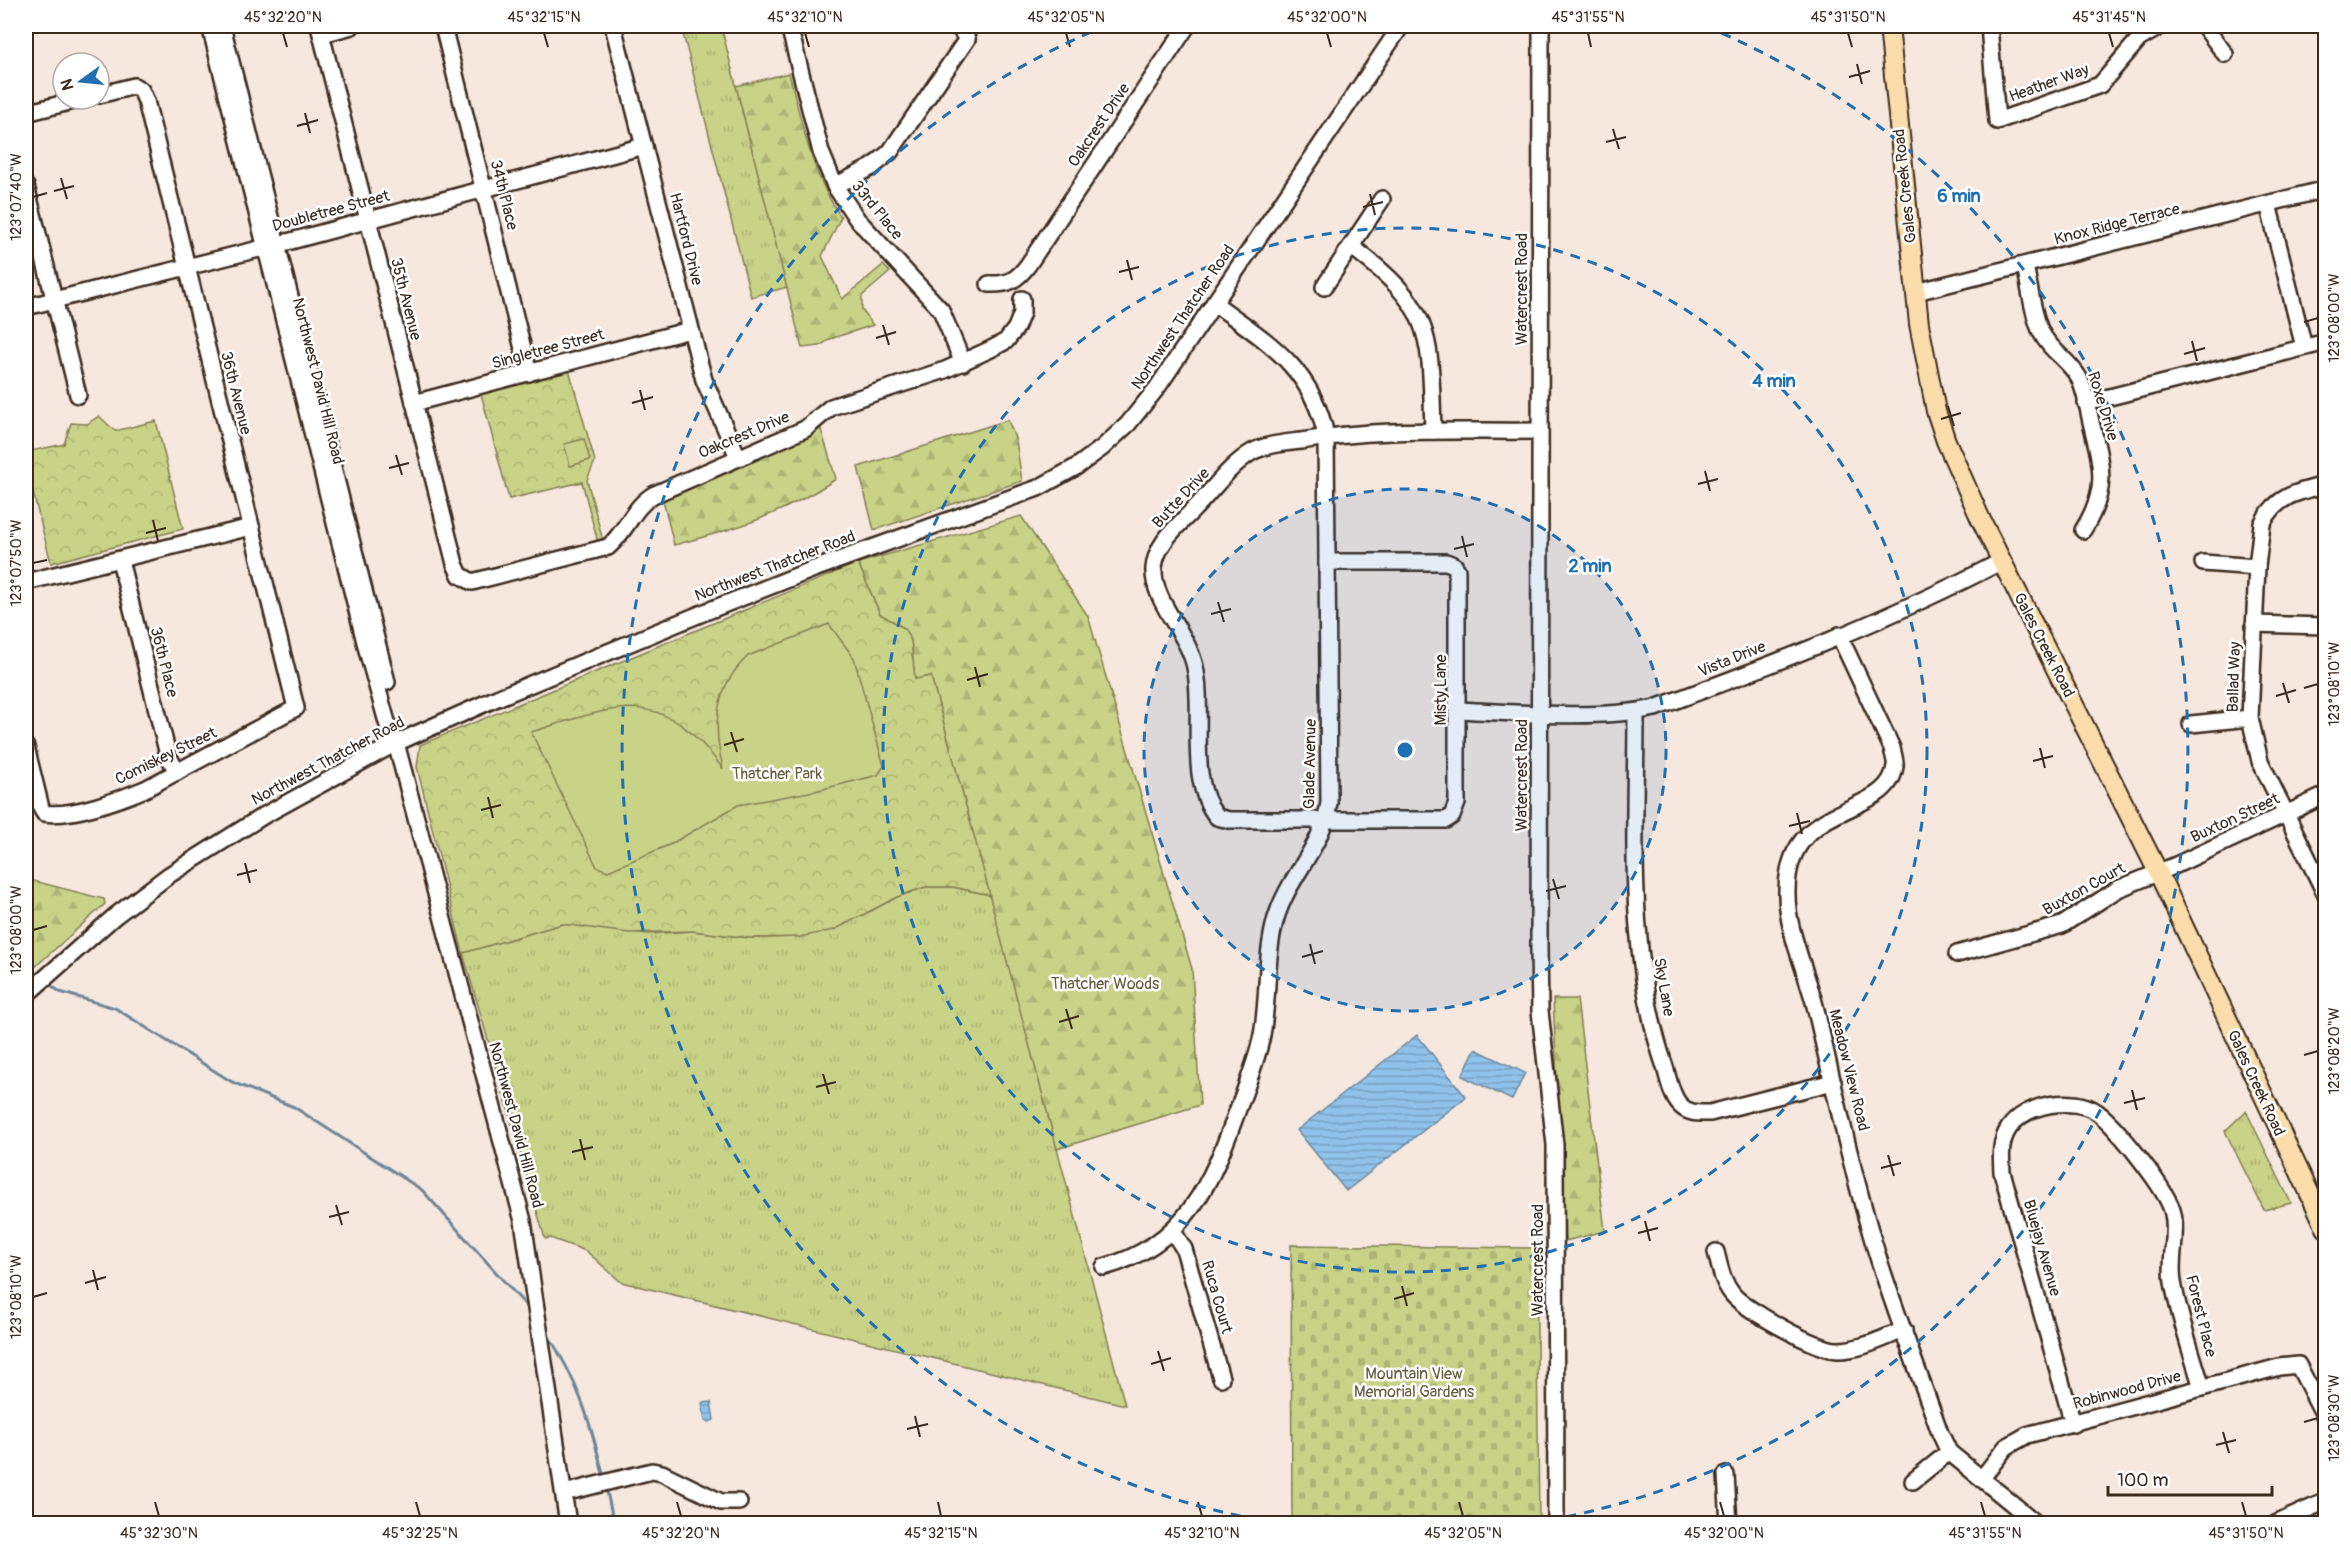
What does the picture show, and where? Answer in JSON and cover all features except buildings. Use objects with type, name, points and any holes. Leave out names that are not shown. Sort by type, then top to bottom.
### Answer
[{"type":"main road","name":"Gales Creek Road","points":[[1888,26],[1919,324],[1943,431],[1965,486],[2158,872],[2325,1228]]},
{"type":"street","name":"Northwest David Hill Road","points":[[210,26],[271,246]]},
{"type":"street","name":"Northwest David Hill Road","points":[[222,26],[271,246],[368,654],[390,733],[396,743],[524,1221],[568,1524]]},
{"type":"street","points":[[321,30],[352,26]]},
{"type":"street","name":"34th Place","points":[[443,26],[530,373]]},
{"type":"street","name":"Hartford Drive","points":[[613,26],[704,380],[738,457]]},
{"type":"street","name":"33rd Place","points":[[789,26],[821,152],[835,186],[857,219],[944,315],[963,363]]},
{"type":"street","points":[[835,186],[872,167],[890,152],[967,39],[958,26]]},
{"type":"street","name":"Oakcrest Drive","points":[[989,284],[1007,284],[1024,270],[1187,26]]},
{"type":"street","name":"Northwest Thatcher Road","points":[[26,995],[142,895],[201,853],[396,743],[497,698],[705,612],[814,569],[1016,498],[1056,479],[1089,458],[1128,424],[1157,388],[1401,26]]},
{"type":"street","name":"Watercrest Road","points":[[1541,26],[1540,1011],[1555,1145],[1556,1524]]},
{"type":"street","name":"Heather Way","points":[[1989,26],[1997,121],[2100,85],[2139,39],[2161,26]]},
{"type":"street","points":[[2204,26],[2225,54]]},
{"type":"street","name":"35th Avenue","points":[[321,30],[454,564],[464,579]]},
{"type":"street","name":"36th Avenue","points":[[111,93],[139,87],[146,101],[296,708]]},
{"type":"street","points":[[26,113],[51,107]]},
{"type":"street","name":"Doubletree Street","points":[[26,307],[368,221],[644,146]]},
{"type":"street","points":[[26,186],[78,395]]},
{"type":"street","name":"Knox Ridge Terrace","points":[[1916,292],[2325,189]]},
{"type":"street","points":[[1324,287],[1382,200]]},
{"type":"street","points":[[2268,204],[2304,347]]},
{"type":"street","points":[[1352,247],[1386,273],[1415,308],[1426,334],[1431,357],[1432,431]]},
{"type":"street","name":"Roxe Drive","points":[[2025,266],[2040,329],[2048,346],[2069,365],[2079,379],[2103,476],[2095,510],[2083,530]]},
{"type":"street","name":"Oakcrest Drive","points":[[464,579],[479,582],[608,547],[649,497],[805,429],[831,407],[963,363],[1006,341],[1016,328],[1022,313],[1022,299]]},
{"type":"street","name":"Glade Avenue","points":[[1104,1267],[1136,1257],[1172,1230],[1203,1192],[1219,1164],[1262,1036],[1268,989],[1268,960],[1276,917],[1289,889],[1314,850],[1326,821],[1329,803],[1326,436],[1318,409],[1298,371],[1283,354],[1214,303]]},
{"type":"street","name":"Singletree Street","points":[[414,403],[690,330]]},
{"type":"street","points":[[2086,403],[2325,342]]},
{"type":"street","name":"Butte Drive","points":[[1326,821],[1229,820],[1217,817],[1211,811],[1198,757],[1198,691],[1195,667],[1188,645],[1158,593],[1154,566],[1166,539],[1242,459],[1266,446],[1367,431],[1540,431]]},
{"type":"street","name":"Ballad Way","points":[[2325,485],[2287,496],[2270,508],[2262,524],[2257,567],[2250,718],[2260,761],[2325,895]]},
{"type":"street","points":[[26,582],[251,527]]},
{"type":"street","name":"36th Place","points":[[120,560],[168,755],[177,772]]},
{"type":"street","name":"Vista Drive","points":[[1459,710],[1540,713],[1636,712],[1720,684],[1839,635],[1967,580],[2002,561]]},
{"type":"street","name":"Misty Lane","points":[[1326,821],[1439,821],[1452,816],[1457,803],[1459,710],[1458,583],[1454,565],[1446,562],[1327,562]]},
{"type":"street","points":[[2203,563],[2257,567]]},
{"type":"street","points":[[2254,624],[2325,626]]},
{"type":"street","name":"Meadow View Road","points":[[1839,635],[1892,748],[1895,766],[1890,782],[1880,793],[1806,834],[1796,848],[1787,891],[1791,924],[1874,1245],[1940,1433],[1949,1452],[2037,1524]]},
{"type":"street","name":"Comiskey Street","points":[[26,747],[44,813],[58,814],[120,799],[177,772],[296,708]]},
{"type":"street","name":"Sky Lane","points":[[1636,712],[1638,939],[1648,1007],[1660,1053],[1679,1105],[1692,1113],[1710,1113],[1833,1082]]},
{"type":"street","points":[[2191,724],[2250,718]]},
{"type":"street","name":"Buxton Street","points":[[2158,872],[2286,815],[2325,795]]},
{"type":"street","name":"Buxton Court","points":[[1957,954],[2062,925],[2118,889],[2158,872]]},
{"type":"street","name":"Forest Place","points":[[2049,1106],[2073,1103],[2097,1113],[2141,1161],[2167,1197],[2175,1222],[2170,1264],[2173,1283],[2202,1388]]},
{"type":"street","name":"Bluejay Avenue","points":[[2049,1106],[2022,1116],[2010,1126],[2001,1145],[2001,1159],[2012,1207],[2073,1424]]},
{"type":"street","name":"Ruca Court","points":[[1172,1230],[1184,1249],[1221,1378]]},
{"type":"street","points":[[1716,1252],[1723,1280],[1740,1302],[1816,1346],[1836,1351],[1854,1349],[1904,1330]]},
{"type":"street","name":"Robinwood Drive","points":[[1982,1478],[2006,1447],[2017,1440],[2279,1366],[2298,1365],[2325,1419]]},
{"type":"street","points":[[1913,1481],[1949,1452]]},
{"type":"street","points":[[564,1493],[652,1471],[662,1473],[721,1502],[740,1502]]},
{"type":"street","points":[[1726,1475],[1729,1524]]},
{"type":"street","points":[[2275,1524],[2325,1501]]},
{"type":"green space","points":[[681,26],[721,26],[787,287],[751,297]]},
{"type":"green space","points":[[789,73],[815,166],[841,217],[822,256],[842,299],[883,265],[890,272],[862,296],[862,310],[873,325],[830,339],[820,346],[802,348],[736,86]]},
{"type":"green space","points":[[569,370],[595,461],[587,480],[603,541],[598,543],[582,482],[509,499],[481,394]]},
{"type":"green space","points":[[99,416],[115,431],[156,421],[183,529],[51,563],[26,465],[26,452],[64,444],[71,423],[87,424]]},
{"type":"green space","points":[[1008,420],[1016,441],[1022,481],[874,530],[858,467]]},
{"type":"green space","points":[[820,426],[836,479],[796,503],[758,520],[674,545],[662,496],[795,443]]},
{"type":"green space","points":[[584,439],[590,460],[570,466],[564,444]]},
{"type":"green space","name":"Thatcher Woods","points":[[1021,516],[1088,616],[1192,969],[1200,1105],[1057,1149],[931,676],[915,680],[911,641],[904,628],[880,614],[858,563]]},
{"type":"green space","name":"Thatcher Park","points":[[858,563],[880,614],[904,628],[911,641],[915,679],[931,676],[990,895],[953,887],[925,887],[897,897],[834,930],[800,937],[750,938],[693,931],[628,933],[562,924],[463,953],[417,767],[420,745]]},
{"type":"green space","points":[[829,624],[854,658],[884,766],[878,775],[815,791],[738,805],[671,844],[608,871],[597,867],[531,732],[589,714],[614,709],[637,708],[658,713],[679,724],[701,742],[723,769],[717,723],[722,695],[736,669],[748,656]]},
{"type":"green space","points":[[26,879],[104,899],[105,904],[26,975]]},
{"type":"green space","points":[[925,887],[953,887],[990,895],[1125,1405],[621,1282],[586,1251],[550,1238],[545,1239],[463,953],[562,924],[648,934],[693,931],[750,938],[800,937],[863,915],[897,897]]},
{"type":"green space","points":[[1553,999],[1577,999],[1605,1231],[1565,1241]]},
{"type":"green space","points":[[2246,1111],[2291,1203],[2264,1210],[2225,1131]]},
{"type":"green space","name":"Mountain View Memorial Gardens","points":[[1291,1245],[1536,1248],[1539,1523],[1292,1523]]},
{"type":"water","points":[[1417,1035],[1466,1097],[1346,1191],[1297,1130]]},
{"type":"water","points":[[1475,1049],[1525,1073],[1512,1100],[1462,1076]]},
{"type":"water","points":[[711,1402],[714,1420],[709,1422],[705,1421],[702,1403]]},
{"type":"waterway","points":[[26,965],[40,977]]},
{"type":"waterway","points":[[48,983],[60,992],[115,1008],[232,1082],[294,1107],[422,1190],[529,1309]]},
{"type":"waterway","points":[[546,1332],[567,1368],[582,1402],[604,1478]]},
{"type":"waterway","points":[[606,1487],[614,1524]]}]
